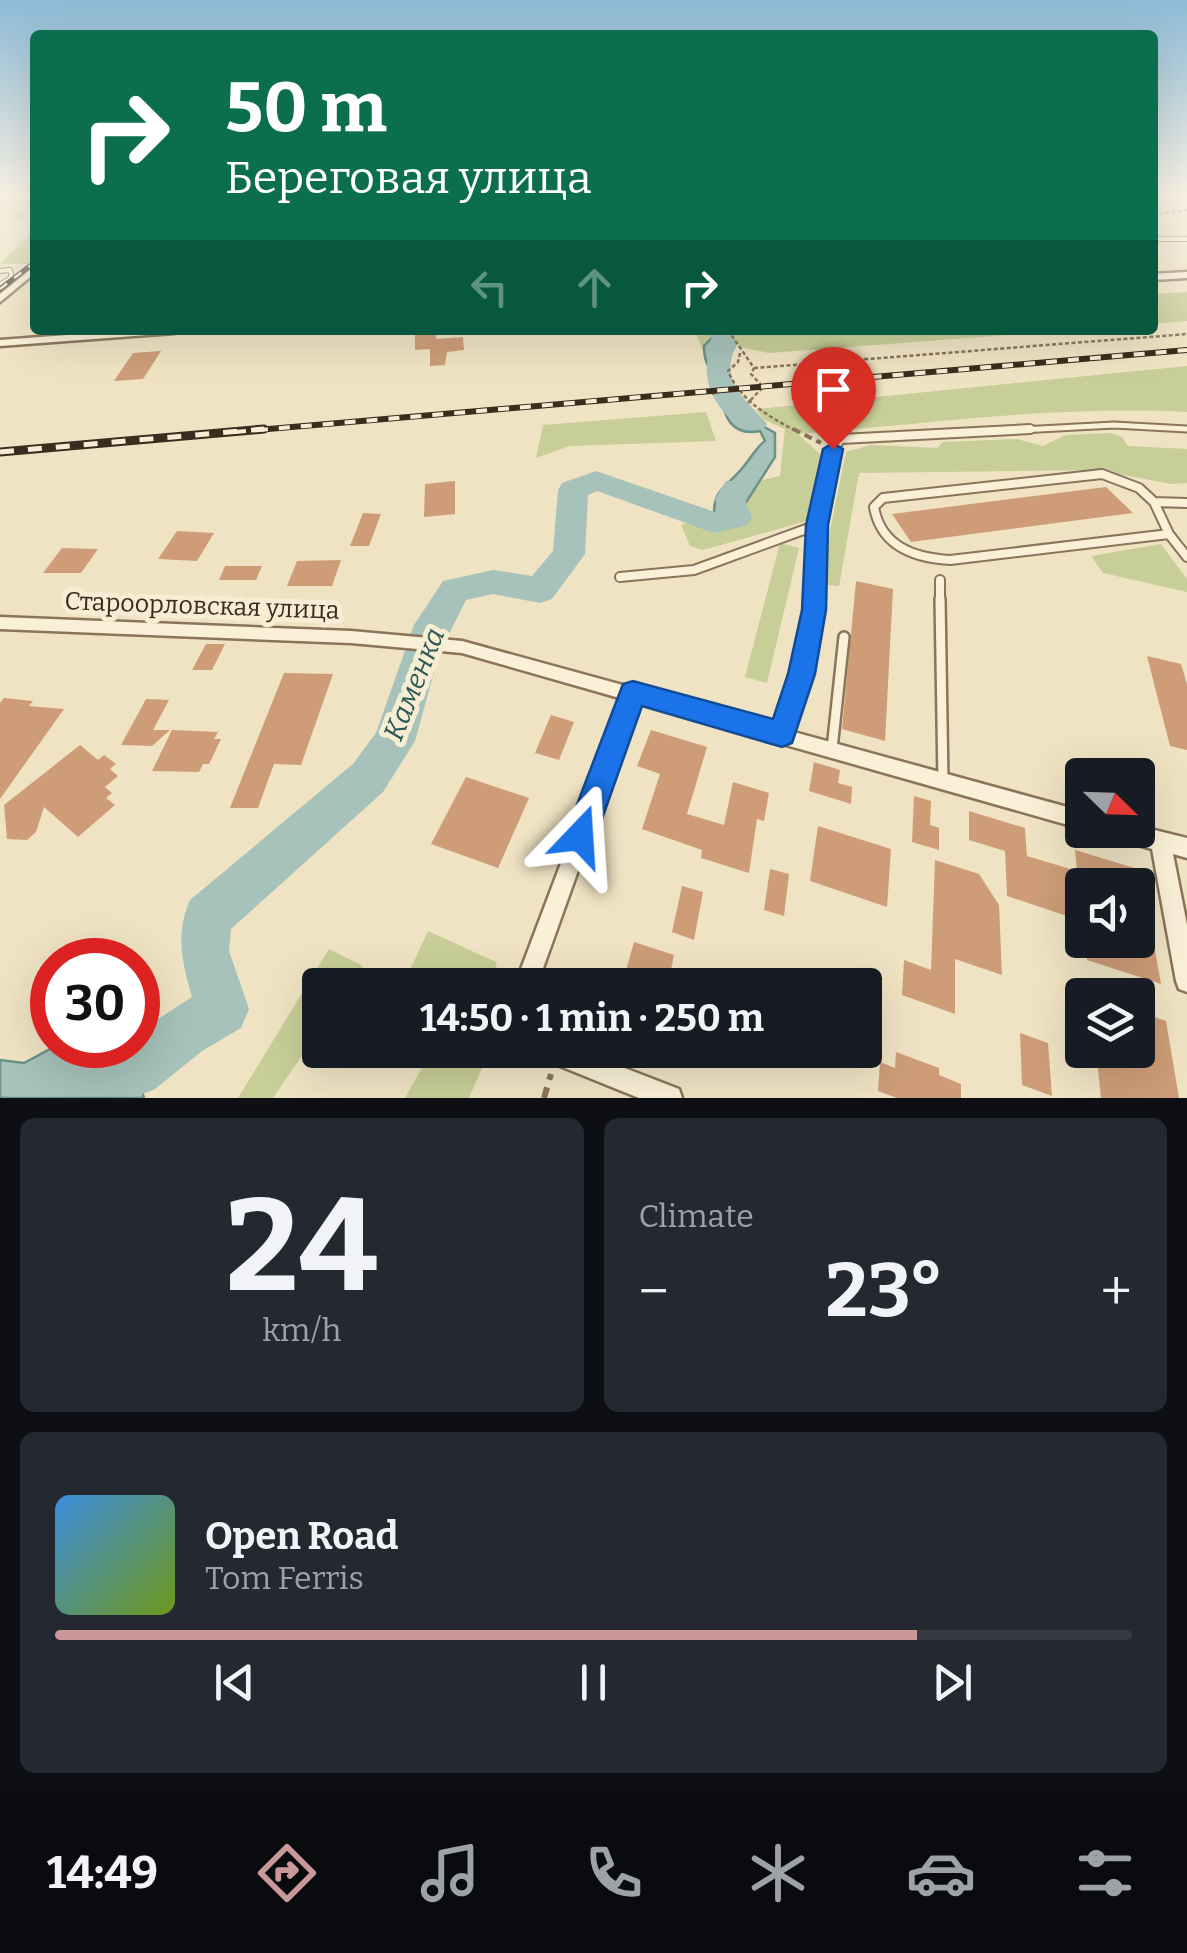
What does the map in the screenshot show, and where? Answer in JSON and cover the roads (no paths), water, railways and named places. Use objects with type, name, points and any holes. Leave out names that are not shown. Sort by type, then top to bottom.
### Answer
[{"type":"street","points":[[0,299],[30,273]]},
{"type":"street","points":[[1158,277],[1187,275]]},
{"type":"street","points":[[0,342],[102,335]]},
{"type":"street","name":"Староорловская улица","points":[[0,624],[402,641],[462,647],[1065,815]]},
{"type":"street","points":[[532,968],[633,692]]},
{"type":"street","points":[[1155,840],[1187,848]]},
{"type":"street","points":[[1161,842],[1187,981]]},
{"type":"street","points":[[593,1068],[670,1098]]},
{"type":"lane","points":[[0,271],[10,270],[12,277],[0,285]]},
{"type":"lane","points":[[782,734],[802,674],[814,610],[817,525],[833,449],[840,439],[1114,425],[1187,429]]},
{"type":"lane","points":[[1169,534],[950,560],[921,558],[894,546],[874,514],[874,504],[883,498],[1102,474],[1139,488],[1154,502],[1169,534],[1187,557]]},
{"type":"lane","points":[[1154,502],[1187,503]]},
{"type":"lane","points":[[620,577],[694,570],[817,525]]},
{"type":"lane","points":[[940,580],[944,782]]},
{"type":"lane","points":[[832,749],[844,637]]},
{"type":"water","points":[[714,335],[728,337],[728,386],[721,388],[707,364],[704,346]]},
{"type":"water","points":[[719,392],[738,397],[738,406],[753,415],[752,420],[775,433],[775,457],[736,518],[714,523],[715,502],[721,490],[765,441],[760,431],[734,427]]},
{"type":"water","points":[[0,1060],[24,1063],[30,1060],[30,1068],[133,1068],[144,1098],[0,1098]]},
{"type":"waterway","name":"Каменка","points":[[722,335],[725,345],[718,366],[723,389],[736,410],[754,424]]},
{"type":"waterway","name":"Каменка","points":[[135,1069],[183,1032],[222,1009],[204,951],[207,917],[368,778],[394,741],[420,654],[432,625],[455,590],[493,582],[540,590],[569,554],[573,490],[596,480],[714,523],[736,518],[730,499],[737,488]]},
{"type":"railway","points":[[0,289],[30,266]]},
{"type":"railway","points":[[235,432],[1187,350]]},
{"type":"railway","points":[[0,452],[264,429]]}]
